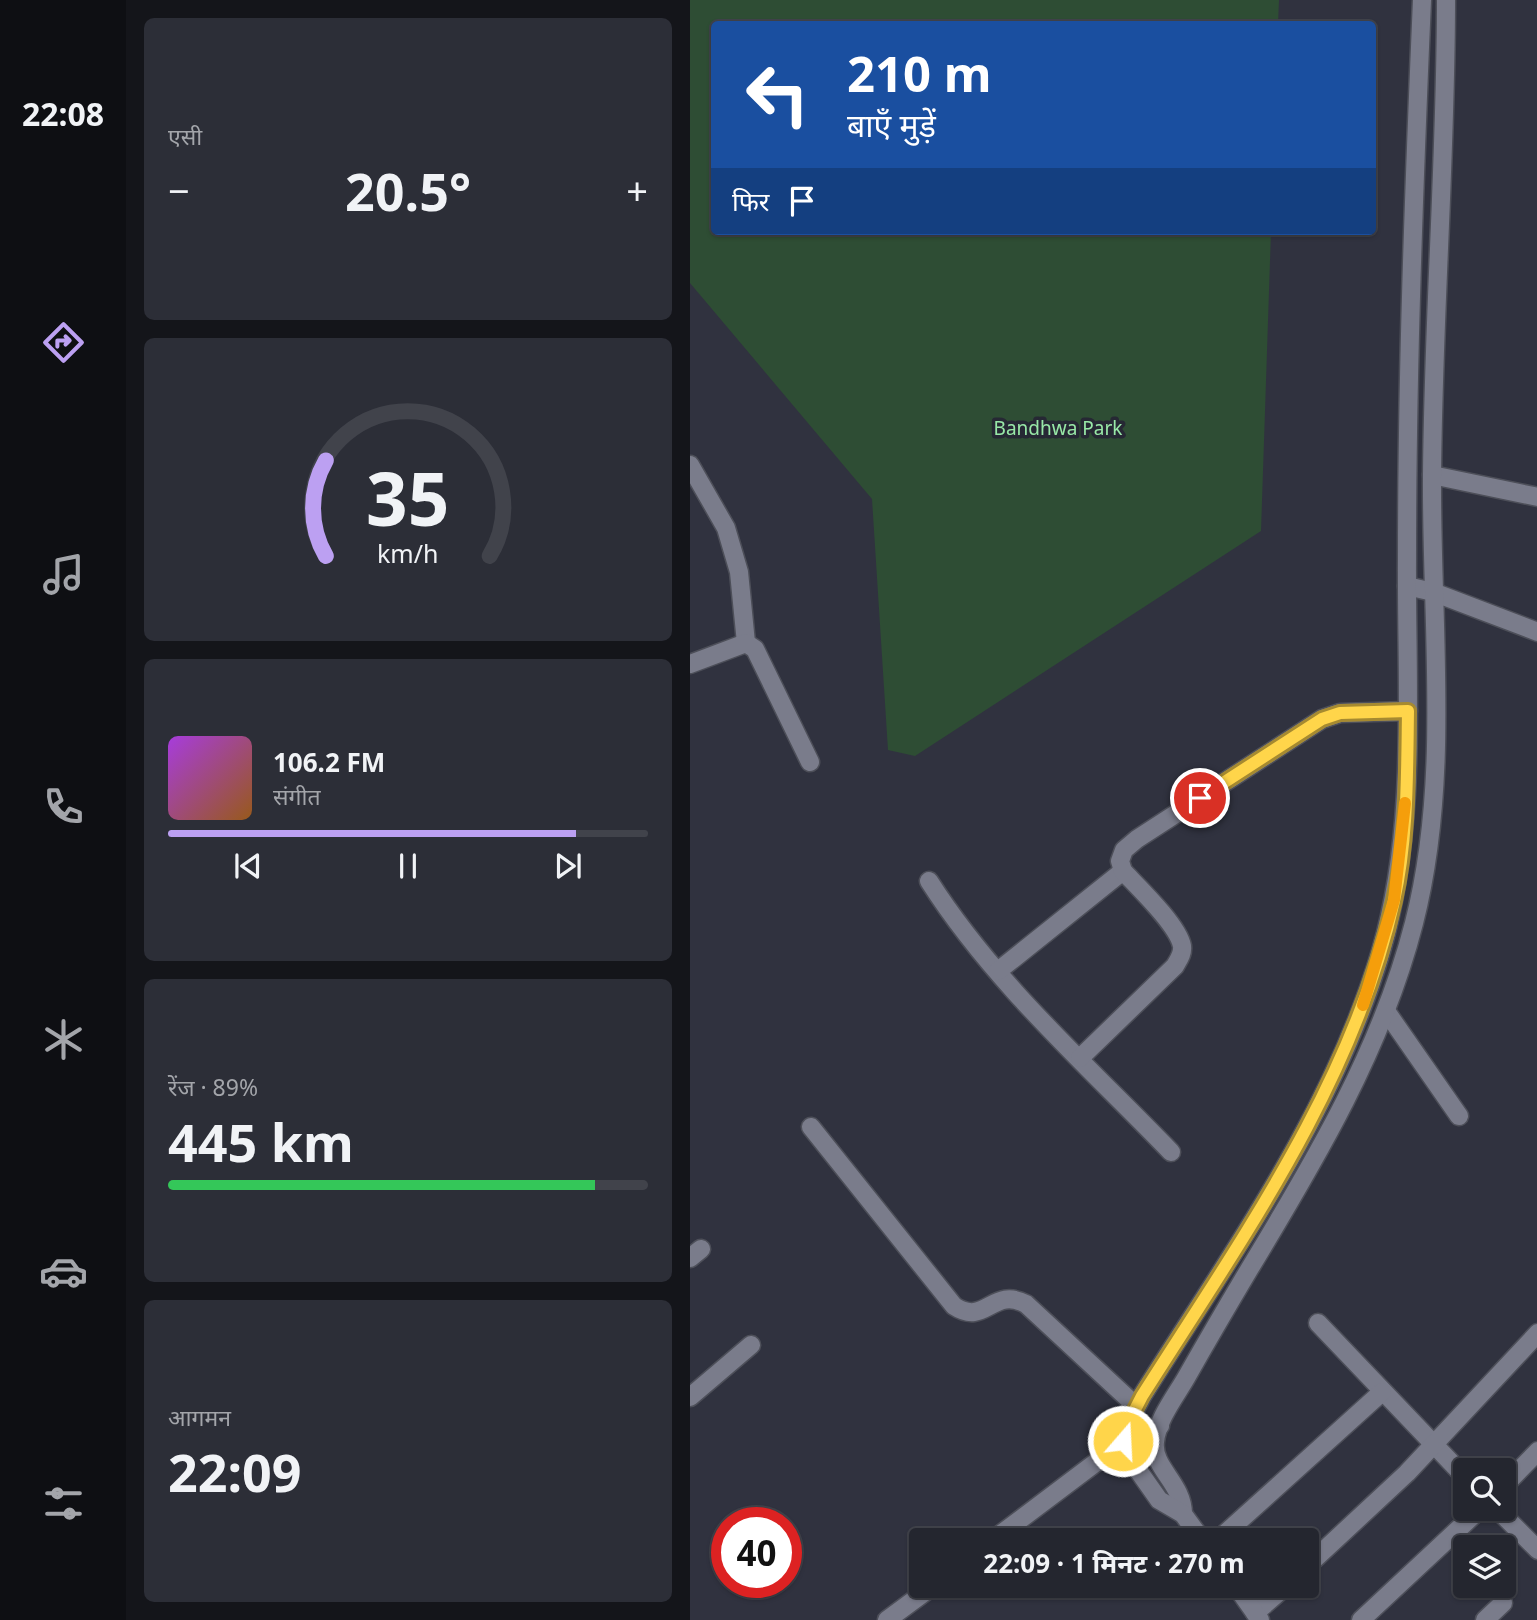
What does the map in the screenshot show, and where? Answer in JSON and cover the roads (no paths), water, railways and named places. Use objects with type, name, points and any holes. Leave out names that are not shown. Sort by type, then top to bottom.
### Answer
[{"type":"street","points":[[1193,1528],[1183,1514],[1159,1500],[1137,1472],[1123,1441],[1125,1429],[1136,1406],[1286,1164],[1348,1044],[1377,962],[1394,900],[1406,790],[1408,423],[1422,0]]},
{"type":"street","points":[[1183,1514],[1180,1492],[1155,1454],[1160,1426],[1326,1138],[1386,1011],[1413,924],[1426,863],[1434,771],[1432,475],[1446,0]]},
{"type":"street","points":[[690,464],[726,528],[739,572],[746,643]]},
{"type":"street","points":[[1432,475],[1538,496]]},
{"type":"street","points":[[1407,586],[1433,592],[1538,632]]},
{"type":"street","points":[[690,664],[746,643]]},
{"type":"street","points":[[746,643],[755,649],[764,661],[810,762]]},
{"type":"street","points":[[1080,1058],[1175,966],[1182,956],[1182,944],[1175,931],[1123,871],[1119,861],[1125,850],[1137,839],[1322,719],[1340,713],[1408,711]]},
{"type":"street","points":[[998,971],[1123,871]]},
{"type":"street","points":[[929,881],[955,920],[998,971],[1171,1152]]},
{"type":"street","points":[[1386,1011],[1459,1116]]},
{"type":"street","points":[[811,1127],[954,1306],[965,1313],[976,1314],[1001,1298],[1014,1297],[1026,1304],[1136,1406]]},
{"type":"street","points":[[1318,1322],[1453,1465]]},
{"type":"street","points":[[1319,1555],[1383,1497],[1538,1333]]},
{"type":"street","points":[[690,1397],[751,1345]]},
{"type":"street","points":[[1231,1528],[1382,1392]]},
{"type":"street","points":[[1009,1528],[1123,1441],[1160,1426]]},
{"type":"street","points":[[1516,1474],[1538,1451]]},
{"type":"street","points":[[1361,1620],[1467,1521]]},
{"type":"street","points":[[1509,1521],[1538,1550]]},
{"type":"street","points":[[887,1620],[917,1598]]},
{"type":"street","points":[[1244,1598],[1257,1617],[1275,1598]]},
{"type":"street","points":[[1485,1620],[1503,1603]]},
{"type":"park label","name":"Bandhwa Park","points":[[1058,428]]}]
